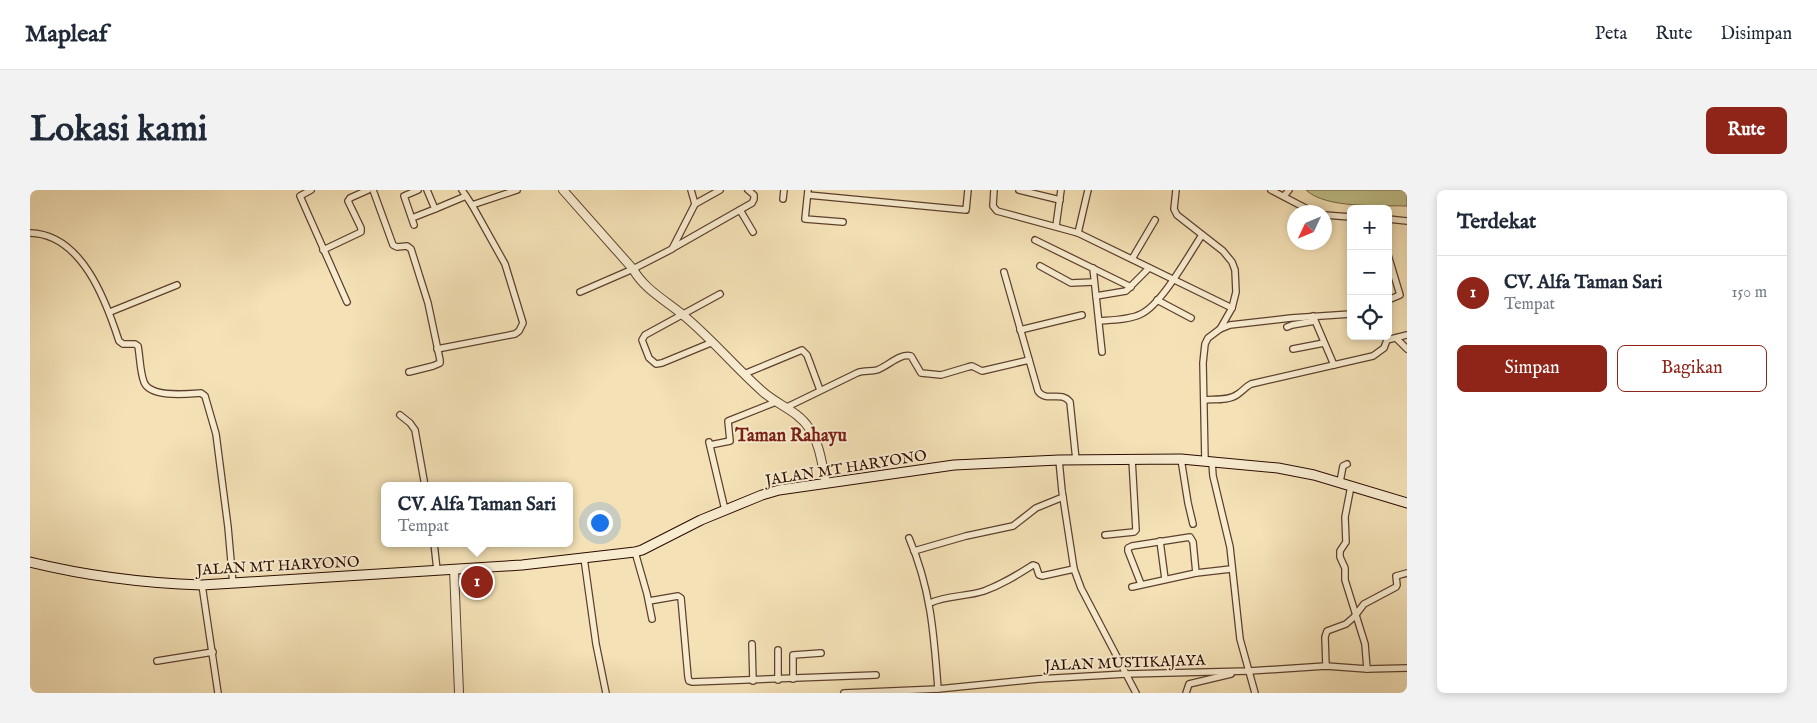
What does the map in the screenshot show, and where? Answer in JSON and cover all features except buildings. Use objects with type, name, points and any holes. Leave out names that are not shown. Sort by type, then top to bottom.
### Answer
[{"type":"main road","name":"JALAN MT HARYONO","points":[[30,562],[75,572],[127,580],[202,585],[522,565],[642,550],[701,520],[771,492],[826,482],[954,465],[1060,460],[1181,459],[1278,468],[1340,482],[1407,503]]},
{"type":"street","points":[[311,190],[300,196],[348,302]]},
{"type":"street","points":[[323,250],[361,232],[361,228],[348,201],[350,198],[368,190]]},
{"type":"street","points":[[373,190],[393,244],[397,247],[407,246],[411,249],[428,303],[438,349],[440,360],[438,365],[409,372]]},
{"type":"street","points":[[418,190],[404,196],[413,222],[435,209],[466,196]]},
{"type":"street","points":[[427,190],[435,209]]},
{"type":"street","points":[[438,349],[515,334],[522,328],[523,323],[505,264],[462,190]]},
{"type":"street","points":[[472,205],[517,190]]},
{"type":"street","points":[[563,190],[633,269],[640,281],[713,342],[764,393],[787,407],[805,423],[814,437],[826,482]]},
{"type":"street","points":[[691,190],[695,204]]},
{"type":"street","points":[[672,249],[695,204],[720,190]]},
{"type":"street","points":[[580,292],[633,269],[752,204],[754,195],[748,190]]},
{"type":"street","points":[[783,199],[784,190]]},
{"type":"street","points":[[843,222],[805,219],[808,192],[966,210],[968,190]]},
{"type":"street","points":[[994,190],[993,206],[997,211],[1078,233],[1232,308]]},
{"type":"street","points":[[1019,190],[1060,200]]},
{"type":"street","points":[[1056,226],[1061,190]]},
{"type":"street","points":[[1078,233],[1088,190]]},
{"type":"street","points":[[1176,190],[1174,209],[1177,215],[1223,251],[1232,262],[1235,270],[1236,292],[1232,308],[1220,329]]},
{"type":"street","points":[[1271,190],[1301,205]]},
{"type":"street","points":[[1284,196],[1290,190]]},
{"type":"street","points":[[740,210],[753,232]]},
{"type":"street","points":[[1332,216],[1347,217]]},
{"type":"street","points":[[1392,219],[1407,221]]},
{"type":"street","points":[[1132,259],[1155,220]]},
{"type":"street","points":[[30,233],[37,233],[59,242],[81,260],[92,274],[110,312],[121,344],[134,344],[138,346],[144,382],[150,390],[175,395],[200,393],[206,396],[216,434],[233,584]]},
{"type":"street","points":[[1099,321],[1139,315],[1146,312],[1174,279],[1202,235]]},
{"type":"street","points":[[1035,240],[1131,287]]},
{"type":"street","points":[[1040,266],[1071,283],[1094,282]]},
{"type":"street","points":[[1093,268],[1102,352]]},
{"type":"street","points":[[1096,296],[1126,291],[1149,268]]},
{"type":"street","points":[[1392,268],[1400,295],[1392,298]]},
{"type":"street","points":[[1004,272],[1036,387],[1040,394],[1047,397],[1063,396],[1070,402],[1076,460]]},
{"type":"street","points":[[110,312],[177,285]]},
{"type":"street","points":[[713,342],[656,364],[651,361],[642,343],[645,335],[720,294]]},
{"type":"street","points":[[1157,300],[1191,318]]},
{"type":"street","points":[[1255,693],[1240,639],[1230,547],[1208,461],[1203,364],[1205,344],[1208,338],[1220,329],[1230,325],[1347,314]]},
{"type":"street","points":[[1020,330],[1082,315]]},
{"type":"street","points":[[1287,327],[1314,318]]},
{"type":"street","points":[[1314,318],[1334,365]]},
{"type":"street","points":[[1392,338],[1407,334]]},
{"type":"street","points":[[1396,338],[1407,349]]},
{"type":"street","points":[[1204,400],[1229,398],[1239,394],[1245,387],[1251,384],[1373,356],[1384,348],[1385,340]]},
{"type":"street","points":[[1293,349],[1324,342]]},
{"type":"street","points":[[744,374],[802,350],[807,355],[820,390]]},
{"type":"street","points":[[787,407],[857,373],[866,370],[876,370],[905,355],[911,356],[921,373],[934,375],[972,366],[982,371],[1029,360]]},
{"type":"street","points":[[725,510],[709,444],[730,441],[728,421],[776,402]]},
{"type":"street","points":[[400,415],[410,422],[415,430],[424,482]]},
{"type":"street","points":[[1106,535],[1134,532],[1136,530],[1132,459]]},
{"type":"street","points":[[1181,459],[1193,524]]},
{"type":"street","points":[[1060,460],[1063,497],[1074,570],[1081,588],[1136,693]]},
{"type":"street","points":[[1340,482],[1343,466],[1347,464]]},
{"type":"street","points":[[1351,486],[1344,517],[1346,542],[1340,551],[1340,557],[1345,568],[1345,580],[1365,644],[1367,669]]},
{"type":"street","points":[[914,551],[966,536],[1013,526],[1036,508],[1063,497]]},
{"type":"street","points":[[1141,584],[1128,548],[1190,537],[1192,538],[1196,572]]},
{"type":"street","points":[[909,538],[930,603],[938,689]]},
{"type":"street","points":[[1160,541],[1165,579]]},
{"type":"street","points":[[434,547],[437,570]]},
{"type":"street","points":[[635,552],[652,620]]},
{"type":"street","points":[[584,558],[596,644],[606,693]]},
{"type":"street","points":[[930,603],[996,586],[1009,581],[1034,564],[1039,575],[1042,576],[1074,570]]},
{"type":"street","points":[[454,569],[459,693]]},
{"type":"street","points":[[1132,587],[1196,572],[1232,569]]},
{"type":"street","points":[[1326,666],[1325,637],[1327,631],[1346,624],[1364,604],[1396,587],[1396,576],[1407,573]]},
{"type":"street","points":[[202,585],[218,693]]},
{"type":"street","points":[[648,602],[678,596],[681,598],[690,682],[876,675]]},
{"type":"street","points":[[752,644],[753,681]]},
{"type":"street","points":[[778,650],[778,680]]},
{"type":"street","points":[[157,661],[213,652]]},
{"type":"street","points":[[793,679],[793,655],[821,653]]},
{"type":"street","name":"JALAN MUSTIKAJAYA","points":[[844,693],[938,689],[1038,679],[1126,674],[1249,672],[1326,666],[1367,669],[1407,668]]},
{"type":"street","points":[[1186,693],[1189,684],[1238,672]]},
{"type":"green space","points":[[1306,190],[1407,190],[1407,206],[1354,205],[1315,196]]},
{"type":"place","name":"CV. Alfa Taman Sari","points":[[477,582]]},
{"type":"district","name":"Taman Rahayu","points":[[791,436]]}]
